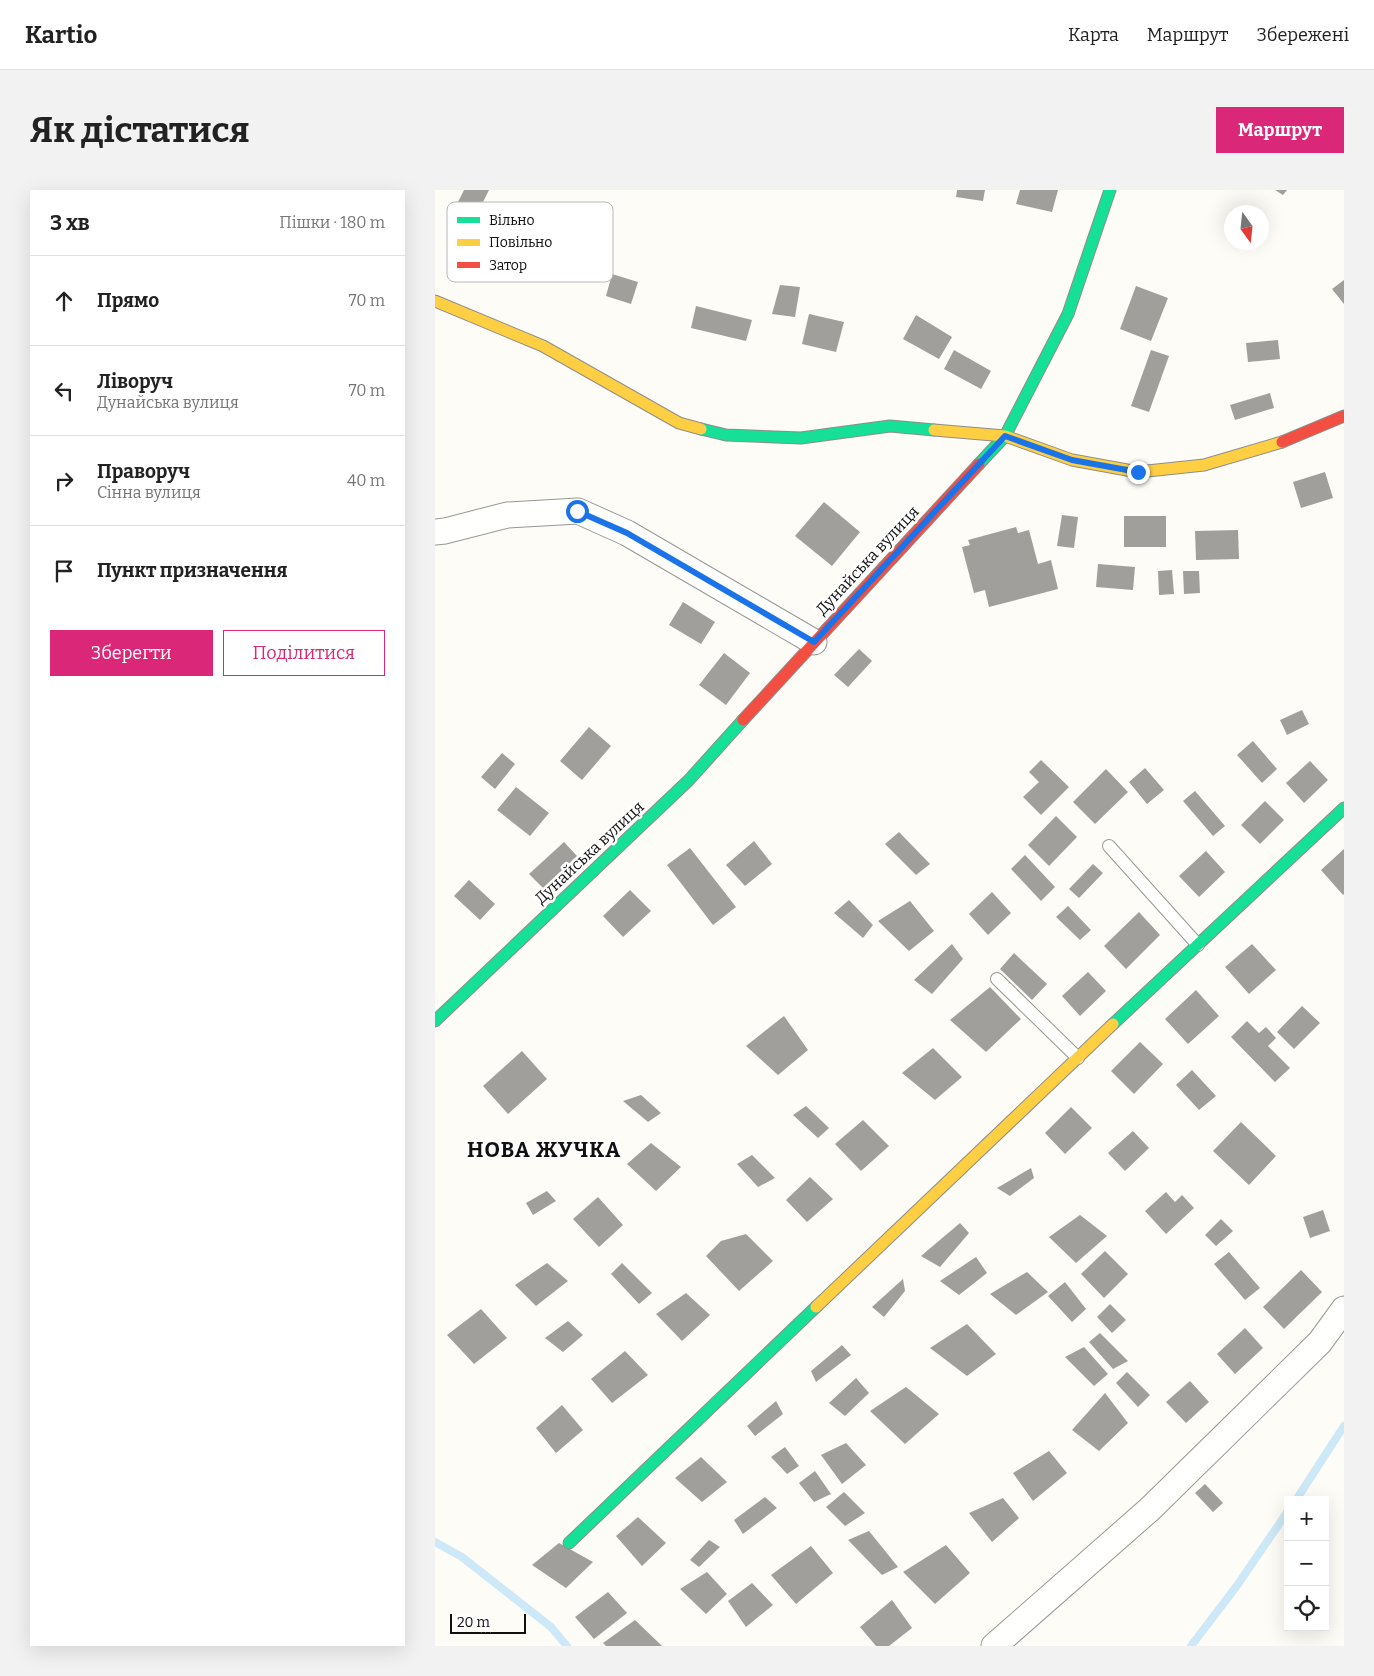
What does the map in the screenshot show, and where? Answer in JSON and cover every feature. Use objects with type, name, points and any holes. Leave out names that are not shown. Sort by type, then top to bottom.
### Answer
[{"type":"street","name":"Дунайська вулиця","points":[[435,1021],[689,780],[1005,436],[1068,314],[1110,190]]},
{"type":"street","points":[[435,301],[543,346],[679,423],[727,436],[801,438],[890,426],[1005,436],[1072,460],[1138,472],[1203,465],[1267,448],[1344,416]]},
{"type":"street","points":[[435,532],[507,515],[577,511],[627,533],[814,642]]},
{"type":"street","points":[[569,1543],[1078,1058],[1344,808]]},
{"type":"street","points":[[994,1646],[1149,1509],[1320,1342],[1344,1309]]},
{"type":"lane","points":[[1109,846],[1198,945]]},
{"type":"lane","points":[[997,979],[1078,1058]]},
{"type":"building","points":[[464,190],[489,190],[483,202],[458,202]]},
{"type":"building","points":[[957,190],[985,190],[983,201],[956,197]]},
{"type":"building","points":[[1020,190],[1058,190],[1052,212],[1016,204]]},
{"type":"building","points":[[1275,190],[1287,190],[1283,195]]},
{"type":"building","points":[[613,274],[638,282],[631,304],[606,296],[610,282],[613,282]]},
{"type":"building","points":[[1344,280],[1344,304],[1332,289]]},
{"type":"building","points":[[780,285],[800,287],[795,317],[772,314]]},
{"type":"building","points":[[1136,286],[1168,298],[1151,341],[1120,329]]},
{"type":"building","points":[[696,306],[752,320],[746,341],[691,328]]},
{"type":"building","points":[[809,314],[844,322],[836,352],[802,344]]},
{"type":"building","points":[[916,315],[952,337],[939,359],[903,339]]},
{"type":"building","points":[[1278,340],[1280,359],[1248,362],[1246,343]]},
{"type":"building","points":[[954,350],[991,371],[981,389],[944,369]]},
{"type":"building","points":[[1151,350],[1169,356],[1149,412],[1131,406]]},
{"type":"building","points":[[1270,393],[1274,408],[1235,420],[1230,405]]},
{"type":"building","points":[[1325,472],[1333,498],[1301,508],[1293,482]]},
{"type":"building","points":[[824,502],[860,532],[832,566],[795,536]]},
{"type":"building","points":[[1062,515],[1078,517],[1074,548],[1057,546]]},
{"type":"building","points":[[1124,516],[1166,516],[1166,547],[1124,547]]},
{"type":"building","points":[[1016,527],[1018,533],[1029,530],[1038,564],[1051,560],[1058,589],[989,607],[985,590],[974,593],[962,547],[970,545],[968,540]]},
{"type":"building","points":[[1238,530],[1239,559],[1196,560],[1195,531]]},
{"type":"building","points":[[1098,564],[1135,567],[1133,590],[1096,587]]},
{"type":"building","points":[[1172,570],[1174,594],[1159,595],[1158,571]]},
{"type":"building","points":[[1183,571],[1199,571],[1200,593],[1184,594]]},
{"type":"building","points":[[683,602],[715,622],[701,644],[669,625]]},
{"type":"building","points":[[859,649],[872,661],[848,687],[834,675]]},
{"type":"building","points":[[724,653],[750,673],[726,705],[699,685]]},
{"type":"building","points":[[1302,710],[1309,724],[1287,735],[1280,720]]},
{"type":"building","points":[[589,727],[611,746],[582,780],[560,761]]},
{"type":"building","points":[[1253,741],[1277,769],[1262,783],[1237,755]]},
{"type":"building","points":[[502,753],[515,764],[495,789],[481,777]]},
{"type":"building","points":[[1041,760],[1069,787],[1041,815],[1023,797],[1039,782],[1029,772]]},
{"type":"building","points":[[1310,761],[1328,780],[1304,803],[1286,783]]},
{"type":"building","points":[[1145,768],[1164,790],[1147,804],[1129,782]]},
{"type":"building","points":[[1106,769],[1128,792],[1095,824],[1073,802]]},
{"type":"building","points":[[516,787],[549,813],[530,836],[497,810]]},
{"type":"building","points":[[1195,791],[1225,826],[1213,836],[1183,801]]},
{"type":"building","points":[[1265,801],[1284,820],[1260,844],[1241,825]]},
{"type":"building","points":[[1056,816],[1077,837],[1049,866],[1028,845]]},
{"type":"building","points":[[899,832],[930,864],[916,875],[885,844]]},
{"type":"building","points":[[754,841],[772,864],[745,886],[726,865]]},
{"type":"building","points":[[564,842],[577,856],[543,888],[529,874]]},
{"type":"building","points":[[690,848],[736,907],[713,925],[667,865]]},
{"type":"building","points":[[1344,849],[1344,894],[1343,895],[1321,870]]},
{"type":"building","points":[[1206,851],[1225,872],[1199,897],[1179,876]]},
{"type":"building","points":[[1025,855],[1055,887],[1041,901],[1011,869]]},
{"type":"building","points":[[1093,864],[1103,873],[1079,898],[1069,889]]},
{"type":"building","points":[[469,880],[495,904],[480,920],[454,896]]},
{"type":"building","points":[[630,890],[651,911],[623,937],[603,916]]},
{"type":"building","points":[[992,892],[1011,913],[988,935],[969,914]]},
{"type":"building","points":[[849,900],[873,925],[863,938],[834,913]]},
{"type":"building","points":[[910,901],[934,931],[909,951],[878,921]]},
{"type":"building","points":[[1068,906],[1091,930],[1080,940],[1056,917]]},
{"type":"building","points":[[1139,912],[1160,935],[1126,969],[1104,946]]},
{"type":"building","points":[[952,944],[963,959],[932,994],[914,980]]},
{"type":"building","points":[[1252,944],[1276,970],[1249,994],[1225,967]]},
{"type":"building","points":[[1014,953],[1047,984],[1032,1000],[1000,969]]},
{"type":"building","points":[[1088,972],[1106,991],[1080,1016],[1062,996]]},
{"type":"building","points":[[990,987],[1021,1019],[986,1052],[950,1020]]},
{"type":"building","points":[[1196,990],[1219,1016],[1188,1044],[1165,1019]]},
{"type":"building","points":[[1302,1006],[1320,1023],[1294,1049],[1277,1032]]},
{"type":"building","points":[[784,1016],[808,1050],[778,1075],[746,1046]]},
{"type":"building","points":[[1247,1021],[1259,1033],[1266,1027],[1276,1038],[1268,1046],[1290,1068],[1275,1082],[1231,1037]]},
{"type":"building","points":[[1140,1042],[1163,1064],[1134,1094],[1111,1071]]},
{"type":"building","points":[[933,1048],[962,1077],[935,1100],[902,1073]]},
{"type":"building","points":[[522,1051],[547,1079],[508,1114],[483,1086]]},
{"type":"building","points":[[1192,1070],[1216,1096],[1199,1110],[1176,1085]]},
{"type":"building","points":[[641,1095],[661,1113],[648,1122],[623,1101]]},
{"type":"building","points":[[806,1106],[829,1128],[818,1138],[793,1115]]},
{"type":"building","points":[[1071,1107],[1092,1128],[1065,1154],[1045,1133]]},
{"type":"building","points":[[863,1120],[889,1146],[861,1171],[835,1144]]},
{"type":"building","points":[[1241,1122],[1276,1156],[1249,1185],[1213,1151]]},
{"type":"building","points":[[1133,1131],[1149,1148],[1125,1171],[1108,1153]]},
{"type":"building","points":[[651,1143],[681,1167],[656,1191],[627,1164]]},
{"type":"building","points":[[752,1155],[775,1178],[758,1187],[737,1164]]},
{"type":"building","points":[[1031,1168],[1034,1178],[1010,1196],[997,1188]]},
{"type":"building","points":[[810,1177],[833,1199],[807,1222],[786,1200]]},
{"type":"building","points":[[547,1191],[556,1201],[533,1215],[526,1203]]},
{"type":"building","points":[[1166,1192],[1175,1202],[1182,1195],[1194,1208],[1166,1234],[1145,1211]]},
{"type":"building","points":[[598,1197],[623,1225],[599,1247],[573,1219]]},
{"type":"building","points":[[1323,1210],[1330,1231],[1310,1238],[1303,1217]]},
{"type":"building","points":[[1080,1215],[1107,1236],[1076,1263],[1049,1237]]},
{"type":"building","points":[[1221,1219],[1233,1231],[1216,1246],[1205,1235]]},
{"type":"building","points":[[960,1223],[969,1233],[940,1267],[921,1256]]},
{"type":"building","points":[[746,1234],[773,1261],[739,1291],[706,1256],[721,1241]]},
{"type":"building","points":[[1105,1251],[1128,1274],[1104,1298],[1081,1274]]},
{"type":"building","points":[[1229,1252],[1260,1288],[1245,1300],[1214,1264]]},
{"type":"building","points":[[976,1257],[987,1273],[959,1295],[940,1281]]},
{"type":"building","points":[[547,1263],[568,1281],[536,1306],[515,1285]]},
{"type":"building","points":[[622,1263],[652,1293],[639,1304],[611,1274]]},
{"type":"building","points":[[1301,1270],[1322,1292],[1284,1329],[1263,1307]]},
{"type":"building","points":[[1027,1272],[1048,1292],[1016,1315],[990,1294]]},
{"type":"building","points":[[903,1279],[905,1291],[884,1317],[872,1307]]},
{"type":"building","points":[[1065,1282],[1086,1309],[1072,1322],[1048,1296]]},
{"type":"building","points":[[686,1293],[710,1315],[682,1341],[656,1314]]},
{"type":"building","points":[[1110,1304],[1126,1320],[1112,1333],[1097,1317]]},
{"type":"building","points":[[481,1309],[507,1338],[474,1364],[447,1335]]},
{"type":"building","points":[[568,1321],[583,1335],[563,1352],[545,1338]]},
{"type":"building","points":[[967,1324],[996,1354],[967,1376],[930,1348]]},
{"type":"building","points":[[1245,1328],[1263,1348],[1235,1374],[1217,1354]]},
{"type":"building","points":[[1100,1333],[1128,1361],[1113,1369],[1089,1342]]},
{"type":"building","points":[[842,1345],[851,1355],[816,1382],[811,1371]]},
{"type":"building","points":[[1084,1347],[1108,1374],[1094,1386],[1065,1357]]},
{"type":"building","points":[[625,1351],[648,1375],[612,1403],[591,1379]]},
{"type":"building","points":[[1127,1372],[1150,1395],[1138,1407],[1116,1383]]},
{"type":"building","points":[[856,1378],[869,1393],[845,1416],[829,1403]]},
{"type":"building","points":[[1190,1381],[1209,1402],[1186,1423],[1166,1402]]},
{"type":"building","points":[[906,1387],[939,1414],[905,1444],[870,1411]]},
{"type":"building","points":[[1105,1393],[1128,1423],[1099,1451],[1072,1430]]},
{"type":"building","points":[[776,1401],[783,1414],[755,1436],[747,1426]]},
{"type":"building","points":[[562,1405],[583,1430],[556,1453],[536,1428]]},
{"type":"building","points":[[846,1443],[866,1465],[842,1484],[821,1455]]},
{"type":"building","points":[[785,1447],[799,1466],[787,1474],[771,1457]]},
{"type":"building","points":[[1049,1451],[1067,1473],[1033,1501],[1013,1473]]},
{"type":"building","points":[[701,1457],[727,1482],[702,1502],[675,1478]]},
{"type":"building","points":[[815,1471],[831,1494],[814,1502],[799,1483]]},
{"type":"building","points":[[1205,1484],[1223,1503],[1213,1512],[1195,1493]]},
{"type":"building","points":[[844,1492],[865,1513],[845,1526],[826,1507]]},
{"type":"building","points":[[765,1497],[777,1508],[743,1534],[734,1520]]},
{"type":"building","points":[[1003,1498],[1019,1518],[992,1542],[969,1513]]},
{"type":"building","points":[[638,1517],[666,1543],[642,1566],[616,1536]]},
{"type":"building","points":[[869,1531],[898,1567],[882,1575],[848,1540]]},
{"type":"building","points":[[709,1540],[720,1547],[699,1567],[690,1560]]},
{"type":"building","points":[[559,1543],[593,1562],[566,1588],[532,1565]]},
{"type":"building","points":[[946,1545],[970,1573],[935,1604],[903,1572]]},
{"type":"building","points":[[811,1546],[833,1573],[796,1604],[771,1575]]},
{"type":"building","points":[[707,1572],[727,1594],[706,1614],[680,1589]]},
{"type":"building","points":[[752,1583],[773,1605],[746,1627],[728,1601]]},
{"type":"building","points":[[608,1592],[627,1613],[594,1639],[575,1617]]},
{"type":"building","points":[[892,1600],[912,1628],[889,1646],[876,1646],[860,1627]]},
{"type":"building","points":[[635,1620],[662,1646],[606,1646],[603,1643]]},
{"type":"waterway","points":[[1299,1496],[1344,1426]]},
{"type":"waterway","points":[[1191,1646],[1236,1587],[1284,1517]]},
{"type":"waterway","points":[[435,1542],[462,1557],[551,1627],[567,1646]]},
{"type":"traffic: fast","points":[[979,464],[1005,436],[1068,314],[1110,190]]},
{"type":"traffic: fast","points":[[701,429],[726,435],[801,438],[890,426],[934,430]]},
{"type":"traffic: fast","points":[[435,1021],[689,780],[743,720]]},
{"type":"traffic: fast","points":[[1113,1024],[1344,808]]},
{"type":"traffic: fast","points":[[569,1543],[816,1307]]},
{"type":"traffic: slow","points":[[435,301],[543,346],[679,423],[701,429]]},
{"type":"traffic: slow","points":[[934,430],[1005,436],[1072,460],[1138,472],[1204,465],[1282,442]]},
{"type":"traffic: slow","points":[[816,1307],[1113,1024]]},
{"type":"traffic: jam","points":[[1282,442],[1344,416]]},
{"type":"traffic: jam","points":[[743,720],[979,464]]},
{"type":"district","name":"НОВА ЖУЧКА","points":[[544,1150]]},
{"type":"route","points":[[577,511],[627,533],[814,642],[1005,436],[1072,460],[1138,472]]}]
